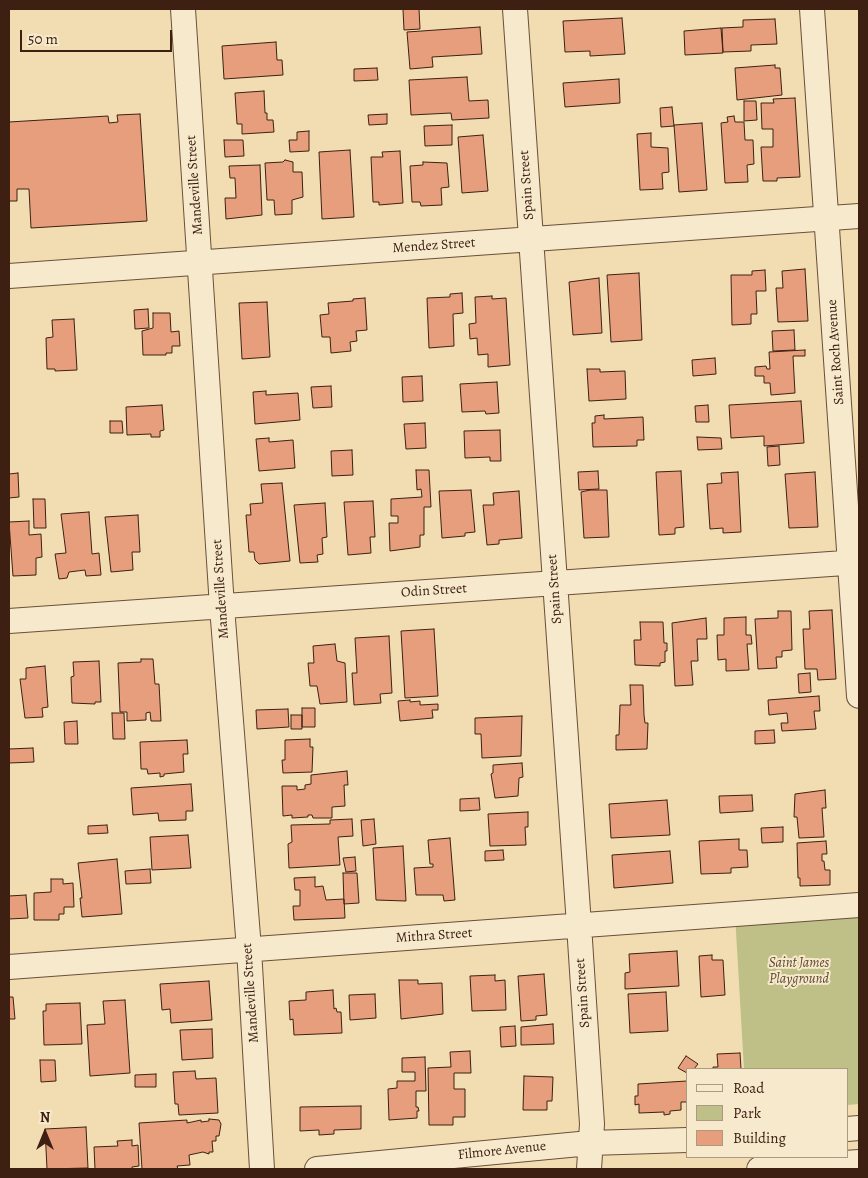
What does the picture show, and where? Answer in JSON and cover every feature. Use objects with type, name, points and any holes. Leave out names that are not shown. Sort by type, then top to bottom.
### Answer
[{"type":"street","name":"Mandeville Street","points":[[183,9],[222,606],[249,950],[262,1169]]},
{"type":"street","name":"Spain Street","points":[[515,9],[592,1124],[588,1169]]},
{"type":"street","name":"Saint Roch Avenue","points":[[812,9],[855,562],[859,696]]},
{"type":"street","name":"Mendez Street","points":[[9,276],[859,216]]},
{"type":"street","name":"Odin Street","points":[[9,622],[855,562]]},
{"type":"street","name":"Mithra Street","points":[[9,967],[859,905]]},
{"type":"street","name":"Filmore Avenue","points":[[317,1169],[590,1143],[686,1140]]},
{"type":"street","points":[[759,1169],[859,1162]]},
{"type":"green space","name":"Saint James Playground","points":[[859,905],[859,1104],[848,1105],[848,1068],[744,1068],[735,914]]},
{"type":"building","points":[[403,9],[419,9],[420,29],[404,30]]},
{"type":"building","points":[[622,18],[625,54],[590,56],[590,51],[565,52],[563,21]]},
{"type":"building","points":[[775,19],[777,44],[751,45],[751,51],[723,52],[722,28],[743,27],[743,20]]},
{"type":"building","points":[[480,27],[482,54],[432,57],[433,67],[410,69],[407,32]]},
{"type":"building","points":[[721,28],[723,53],[685,55],[684,31]]},
{"type":"building","points":[[276,42],[277,60],[282,60],[283,75],[224,79],[222,46]]},
{"type":"building","points":[[775,65],[775,68],[780,68],[782,95],[737,100],[735,68]]},
{"type":"building","points":[[377,68],[378,80],[354,81],[354,69]]},
{"type":"building","points":[[467,77],[469,101],[488,100],[489,118],[452,120],[451,113],[411,115],[409,80]]},
{"type":"building","points":[[619,79],[620,103],[565,107],[563,83]]},
{"type":"building","points":[[264,91],[265,113],[267,113],[267,120],[273,120],[274,132],[242,134],[242,124],[237,124],[235,93]]},
{"type":"building","points":[[795,98],[800,177],[777,178],[777,181],[763,181],[761,147],[773,147],[773,129],[762,129],[761,103],[774,103],[773,99]]},
{"type":"building","points":[[744,101],[756,101],[757,120],[744,121]]},
{"type":"building","points":[[672,107],[674,126],[661,127],[660,108]]},
{"type":"building","points":[[140,114],[147,221],[31,228],[29,189],[17,189],[17,201],[9,201],[9,122],[108,116],[109,123],[118,122],[117,115]]},
{"type":"building","points":[[387,114],[387,124],[369,125],[368,115]]},
{"type":"building","points":[[734,116],[735,122],[744,122],[745,140],[753,140],[754,164],[747,165],[748,182],[725,183],[721,123],[728,122],[727,117]]},
{"type":"building","points":[[702,123],[707,190],[679,192],[674,125]]},
{"type":"building","points":[[452,125],[452,145],[425,146],[424,126]]},
{"type":"building","points":[[309,131],[309,151],[290,152],[289,140],[297,140],[297,132]]},
{"type":"building","points":[[651,133],[651,147],[668,148],[669,172],[662,173],[663,189],[640,190],[637,134]]},
{"type":"building","points":[[483,135],[488,191],[462,193],[458,137]]},
{"type":"building","points":[[224,140],[243,140],[244,156],[225,157]]},
{"type":"building","points":[[350,150],[354,217],[322,219],[319,152]]},
{"type":"building","points":[[400,151],[403,203],[379,205],[379,202],[373,202],[371,157],[383,157],[382,152]]},
{"type":"building","points":[[285,160],[293,162],[293,172],[302,172],[303,197],[292,200],[292,214],[275,215],[274,200],[267,200],[265,163],[283,162]]},
{"type":"building","points":[[423,162],[447,163],[449,187],[441,188],[442,205],[421,206],[420,202],[412,202],[410,166],[423,165]]},
{"type":"building","points":[[260,165],[262,215],[226,219],[225,198],[236,198],[235,178],[230,178],[229,166]]},
{"type":"building","points":[[805,269],[808,321],[778,322],[776,288],[783,288],[782,271]]},
{"type":"building","points":[[765,270],[766,291],[756,291],[757,314],[751,314],[751,324],[732,325],[731,275],[752,275],[752,271]]},
{"type":"building","points":[[639,273],[642,340],[611,342],[607,275]]},
{"type":"building","points":[[599,278],[602,333],[573,335],[569,282]]},
{"type":"building","points":[[462,293],[463,313],[453,314],[454,346],[429,348],[427,298],[450,297],[450,294]]},
{"type":"building","points":[[492,296],[492,299],[506,298],[510,365],[488,367],[488,354],[478,355],[477,338],[470,339],[469,324],[476,323],[475,297]]},
{"type":"building","points":[[365,298],[367,330],[356,331],[357,341],[350,342],[351,351],[331,353],[330,337],[322,337],[320,315],[329,314],[328,303]]},
{"type":"building","points":[[267,302],[270,357],[242,359],[239,303]]},
{"type":"building","points":[[148,309],[149,328],[135,329],[134,310]]},
{"type":"building","points":[[153,313],[170,313],[171,332],[179,331],[180,346],[172,346],[172,353],[166,353],[166,355],[143,355],[142,331],[153,328]]},
{"type":"building","points":[[74,319],[77,370],[55,371],[55,369],[47,369],[46,338],[53,337],[52,320]]},
{"type":"building","points":[[794,330],[795,350],[773,351],[772,331]]},
{"type":"building","points":[[805,350],[805,356],[793,356],[795,393],[771,395],[770,383],[764,383],[764,376],[755,376],[755,367],[766,366],[767,369],[770,369],[769,352]]},
{"type":"building","points":[[715,358],[716,374],[693,376],[692,360]]},
{"type":"building","points":[[587,369],[600,369],[600,372],[625,371],[626,399],[589,401]]},
{"type":"building","points":[[422,376],[423,401],[403,402],[402,377]]},
{"type":"building","points":[[497,382],[499,413],[486,414],[485,411],[462,412],[460,384]]},
{"type":"building","points":[[331,386],[332,407],[313,408],[311,387]]},
{"type":"building","points":[[266,391],[266,395],[298,393],[300,420],[255,424],[253,392]]},
{"type":"building","points":[[801,401],[804,443],[764,446],[764,436],[731,438],[729,405]]},
{"type":"building","points":[[162,405],[164,430],[160,431],[160,437],[151,437],[151,434],[127,435],[126,407]]},
{"type":"building","points":[[708,405],[709,422],[696,422],[695,406]]},
{"type":"building","points":[[604,415],[604,419],[643,417],[644,440],[637,440],[637,446],[593,447],[592,423],[595,423],[595,416]]},
{"type":"building","points":[[110,421],[122,421],[123,433],[110,433]]},
{"type":"building","points":[[425,423],[426,448],[406,449],[404,424]]},
{"type":"building","points":[[500,430],[501,461],[490,461],[490,457],[465,458],[464,431]]},
{"type":"building","points":[[697,437],[721,438],[722,449],[698,450]]},
{"type":"building","points":[[269,438],[269,442],[293,440],[295,468],[259,471],[256,439]]},
{"type":"building","points":[[779,446],[780,465],[768,466],[767,447]]},
{"type":"building","points":[[352,450],[353,475],[332,476],[331,451]]},
{"type":"building","points":[[416,470],[429,470],[431,507],[424,507],[424,535],[420,535],[420,547],[390,551],[389,523],[398,523],[398,516],[391,516],[391,499],[422,497],[421,489],[417,490]]},
{"type":"building","points":[[598,471],[599,489],[579,490],[578,472]]},
{"type":"building","points":[[681,471],[684,527],[675,528],[675,534],[659,535],[656,472]]},
{"type":"building","points":[[738,472],[741,532],[723,533],[723,528],[710,529],[707,484],[722,483],[721,473]]},
{"type":"building","points":[[815,472],[818,527],[789,528],[785,474]]},
{"type":"building","points":[[18,473],[19,497],[9,498],[9,474]]},
{"type":"building","points":[[282,483],[290,561],[259,564],[255,560],[254,552],[249,552],[246,515],[251,515],[250,504],[263,503],[261,484]]},
{"type":"building","points":[[471,490],[475,532],[465,533],[465,536],[442,538],[439,491]]},
{"type":"building","points":[[607,490],[609,537],[584,538],[581,492]]},
{"type":"building","points":[[519,491],[522,538],[499,540],[499,544],[487,545],[483,505],[494,505],[493,493]]},
{"type":"building","points":[[33,499],[45,499],[46,528],[34,528]]},
{"type":"building","points":[[373,501],[375,537],[370,537],[371,553],[348,555],[344,502]]},
{"type":"building","points":[[325,503],[327,537],[322,538],[323,554],[317,555],[318,562],[300,563],[294,505]]},
{"type":"building","points":[[89,512],[92,554],[99,553],[101,575],[86,576],[85,570],[69,572],[67,578],[59,579],[55,554],[66,553],[61,514]]},
{"type":"building","points":[[138,515],[140,552],[132,552],[133,570],[111,572],[105,517]]},
{"type":"building","points":[[29,521],[29,535],[41,534],[42,557],[36,558],[36,575],[13,576],[9,522]]},
{"type":"building","points":[[832,610],[836,679],[818,680],[817,669],[805,669],[803,629],[810,629],[809,611]]},
{"type":"building","points":[[778,611],[791,611],[792,650],[782,651],[782,657],[776,657],[777,668],[758,669],[755,619],[778,618]]},
{"type":"building","points":[[746,617],[746,635],[751,635],[752,644],[747,644],[749,670],[726,671],[726,659],[718,660],[717,635],[724,635],[724,618]]},
{"type":"building","points":[[706,618],[707,639],[697,639],[698,661],[691,661],[693,685],[675,686],[672,623]]},
{"type":"building","points":[[640,622],[663,622],[664,643],[667,643],[667,651],[665,651],[665,662],[660,663],[660,666],[635,665],[634,640],[641,640]]},
{"type":"building","points":[[434,629],[438,696],[405,698],[401,631]]},
{"type":"building","points":[[389,636],[392,693],[380,694],[381,703],[354,705],[352,673],[357,673],[355,638]]},
{"type":"building","points":[[335,644],[337,661],[345,663],[347,702],[320,704],[317,686],[310,686],[308,663],[314,663],[313,646]]},
{"type":"building","points":[[141,659],[153,659],[155,684],[159,684],[161,721],[151,721],[150,712],[146,713],[146,720],[127,721],[127,712],[120,712],[118,663],[141,662]]},
{"type":"building","points":[[99,661],[101,702],[95,702],[95,704],[72,703],[71,677],[74,676],[73,662]]},
{"type":"building","points":[[45,666],[48,707],[42,708],[43,717],[25,718],[20,679],[26,679],[26,668]]},
{"type":"building","points":[[810,673],[811,692],[799,693],[798,674]]},
{"type":"building","points":[[630,685],[643,685],[645,723],[648,723],[647,749],[616,750],[616,735],[619,735],[620,705],[631,705]]},
{"type":"building","points":[[819,696],[820,711],[814,711],[816,729],[782,731],[781,723],[788,723],[787,713],[769,715],[768,700]]},
{"type":"building","points":[[410,700],[410,702],[420,701],[420,705],[438,704],[438,710],[432,710],[433,718],[400,721],[398,701]]},
{"type":"building","points":[[302,708],[315,708],[315,727],[302,727]]},
{"type":"building","points":[[288,709],[289,727],[257,729],[256,710]]},
{"type":"building","points":[[112,713],[124,713],[125,739],[113,739]]},
{"type":"building","points":[[291,715],[302,715],[302,729],[291,729]]},
{"type":"building","points":[[522,716],[521,756],[482,758],[481,734],[475,734],[475,718]]},
{"type":"building","points":[[77,721],[78,744],[65,744],[64,722]]},
{"type":"building","points":[[774,730],[775,743],[755,744],[755,731]]},
{"type":"building","points":[[310,739],[310,747],[313,747],[312,772],[283,773],[282,760],[285,760],[285,740]]},
{"type":"building","points":[[187,740],[188,754],[183,754],[184,772],[164,774],[164,776],[160,777],[160,773],[148,774],[147,769],[141,769],[140,742]]},
{"type":"building","points":[[33,748],[34,762],[9,763],[9,749]]},
{"type":"building","points":[[522,763],[523,777],[519,778],[518,796],[495,798],[491,774],[493,773],[493,765]]},
{"type":"building","points":[[347,771],[348,785],[344,785],[345,806],[332,807],[332,818],[313,818],[312,815],[292,818],[292,815],[283,816],[282,786],[297,786],[297,790],[305,789],[305,785],[311,784],[311,775]]},
{"type":"building","points":[[191,784],[193,811],[186,811],[186,820],[159,821],[158,813],[133,815],[131,788]]},
{"type":"building","points":[[825,790],[826,808],[822,808],[824,837],[799,838],[797,817],[794,817],[795,794]]},
{"type":"building","points":[[752,795],[753,811],[720,813],[719,796]]},
{"type":"building","points":[[479,798],[480,810],[460,811],[460,799]]},
{"type":"building","points":[[667,800],[670,835],[611,838],[609,804]]},
{"type":"building","points":[[528,812],[528,827],[525,827],[526,845],[490,846],[488,814]]},
{"type":"building","points":[[352,819],[353,836],[338,837],[340,865],[289,868],[288,844],[292,842],[291,825],[330,824],[330,820]]},
{"type":"building","points":[[374,819],[376,844],[363,846],[361,820]]},
{"type":"building","points":[[107,825],[108,833],[88,834],[88,826]]},
{"type":"building","points":[[783,827],[783,842],[762,843],[761,828]]},
{"type":"building","points":[[188,835],[191,868],[152,870],[150,837]]},
{"type":"building","points":[[450,838],[455,900],[444,901],[443,895],[416,895],[414,868],[433,867],[433,864],[430,864],[428,840]]},
{"type":"building","points":[[739,839],[739,850],[747,850],[748,867],[731,868],[731,873],[701,874],[699,841]]},
{"type":"building","points":[[826,841],[827,854],[822,854],[822,861],[824,861],[825,870],[830,870],[830,885],[800,886],[797,843]]},
{"type":"building","points":[[403,846],[406,901],[376,900],[373,848]]},
{"type":"building","points":[[503,850],[504,860],[485,861],[485,851]]},
{"type":"building","points":[[670,851],[673,883],[614,888],[612,855]]},
{"type":"building","points":[[355,857],[356,871],[346,872],[343,858]]},
{"type":"building","points":[[117,859],[122,914],[82,917],[78,863]]},
{"type":"building","points":[[150,869],[151,883],[126,884],[125,871]]},
{"type":"building","points":[[343,873],[357,873],[359,903],[344,904]]},
{"type":"building","points":[[315,877],[315,887],[323,886],[326,900],[344,899],[345,918],[294,920],[293,906],[300,906],[300,890],[295,890],[294,878]]},
{"type":"building","points":[[51,879],[63,879],[63,884],[73,883],[74,907],[64,907],[64,914],[59,914],[59,920],[34,920],[34,893],[51,892]]},
{"type":"building","points":[[26,895],[28,918],[9,919],[9,896]]},
{"type":"building","points":[[677,951],[679,986],[625,989],[625,973],[630,972],[629,954]]},
{"type":"building","points":[[712,955],[712,960],[723,960],[725,995],[701,997],[699,956]]},
{"type":"building","points":[[544,974],[547,1015],[536,1016],[536,1020],[521,1021],[518,976]]},
{"type":"building","points":[[495,975],[495,981],[505,980],[506,1010],[472,1011],[470,976]]},
{"type":"building","points":[[399,980],[418,980],[418,984],[442,983],[443,1014],[401,1019]]},
{"type":"building","points":[[209,981],[212,1020],[171,1023],[170,1009],[162,1010],[160,984]]},
{"type":"building","points":[[333,990],[334,1009],[336,1008],[337,1012],[341,1012],[342,1033],[294,1035],[293,1019],[290,1020],[289,1001],[306,1000],[306,992]]},
{"type":"building","points":[[666,992],[668,1031],[630,1033],[628,994]]},
{"type":"building","points":[[375,994],[376,1018],[350,1020],[349,995]]},
{"type":"building","points":[[9,997],[13,997],[15,1019],[9,1019]]},
{"type":"building","points":[[125,1000],[130,1073],[90,1076],[87,1025],[105,1024],[103,1001]]},
{"type":"building","points":[[80,1003],[82,1044],[44,1045],[43,1011],[46,1011],[46,1004]]},
{"type":"building","points":[[553,1024],[554,1044],[521,1045],[521,1027]]},
{"type":"building","points":[[515,1026],[516,1046],[501,1047],[500,1027]]},
{"type":"building","points":[[212,1029],[213,1058],[182,1060],[180,1030]]},
{"type":"building","points":[[470,1051],[471,1073],[454,1073],[454,1089],[465,1089],[465,1117],[453,1117],[453,1125],[429,1125],[428,1068],[451,1067],[450,1052]]},
{"type":"building","points":[[740,1053],[741,1068],[713,1068],[718,1067],[717,1054]]},
{"type":"building","points":[[686,1056],[698,1064],[695,1068],[686,1068],[686,1072],[678,1068]]},
{"type":"building","points":[[425,1057],[426,1091],[416,1091],[416,1107],[418,1107],[419,1111],[417,1111],[417,1118],[389,1120],[388,1089],[397,1088],[397,1081],[415,1081],[415,1072],[402,1072],[402,1058]]},
{"type":"building","points":[[40,1060],[55,1060],[56,1081],[41,1082]]},
{"type":"building","points":[[195,1071],[196,1079],[216,1078],[218,1113],[179,1115],[178,1104],[175,1104],[173,1072]]},
{"type":"building","points":[[156,1074],[156,1087],[135,1087],[135,1075]]},
{"type":"building","points":[[524,1076],[553,1077],[552,1101],[547,1101],[547,1110],[523,1110]]},
{"type":"building","points":[[686,1081],[686,1102],[681,1102],[681,1110],[670,1111],[670,1114],[664,1115],[664,1112],[639,1113],[639,1104],[635,1105],[635,1096],[638,1096],[638,1084]]},
{"type":"building","points":[[361,1106],[361,1129],[334,1130],[334,1134],[319,1135],[319,1130],[300,1131],[300,1107]]},
{"type":"building","points":[[209,1119],[219,1120],[221,1124],[219,1136],[216,1136],[216,1141],[212,1141],[213,1152],[189,1155],[190,1165],[177,1166],[178,1169],[142,1169],[139,1123],[187,1120],[187,1123],[201,1120],[201,1122],[209,1121]]},
{"type":"building","points":[[86,1127],[88,1168],[47,1169],[45,1129]]},
{"type":"building","points":[[132,1140],[132,1146],[138,1145],[139,1166],[132,1167],[132,1169],[95,1169],[94,1147],[118,1146],[117,1141]]}]
